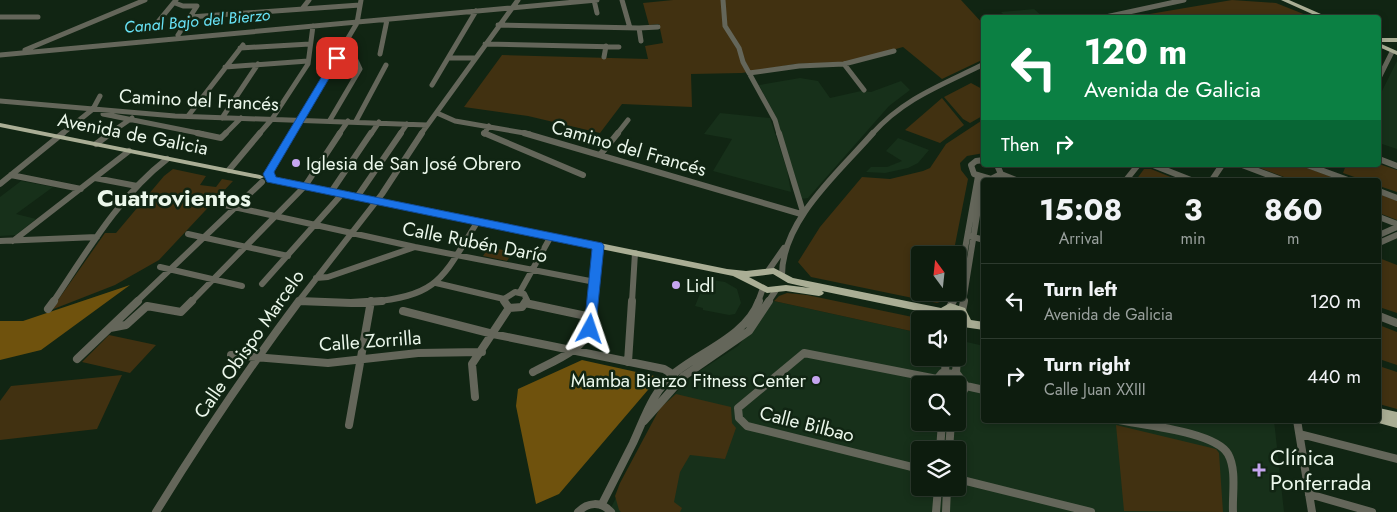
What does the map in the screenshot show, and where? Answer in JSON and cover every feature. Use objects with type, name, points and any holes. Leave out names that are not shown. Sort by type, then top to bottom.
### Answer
[{"type":"main road","points":[[1278,0],[1314,15]]},
{"type":"main road","points":[[1284,0],[1320,15]]},
{"type":"main road","points":[[1381,42],[1397,40]]},
{"type":"main road","points":[[1381,43],[1394,53]]},
{"type":"main road","name":"Avenida de Galicia","points":[[0,125],[727,272],[766,272],[783,276]]},
{"type":"main road","name":"Avenida de Galicia","points":[[727,272],[761,287],[778,289]]},
{"type":"main road","points":[[761,287],[758,279],[766,272]]},
{"type":"main road","points":[[778,289],[785,283],[783,276]]},
{"type":"main road","points":[[783,276],[791,281],[927,311]]},
{"type":"main road","points":[[778,289],[809,290],[923,311]]},
{"type":"main road","points":[[966,320],[981,320]]},
{"type":"main road","points":[[966,321],[981,325]]},
{"type":"main road","points":[[1381,412],[1397,416]]},
{"type":"main road","points":[[1381,419],[1397,423]]},
{"type":"street","points":[[0,60],[144,0]]},
{"type":"street","points":[[302,9],[309,0]]},
{"type":"street","points":[[459,10],[562,0]]},
{"type":"street","points":[[0,53],[178,34],[476,12],[514,4],[595,0],[597,13]]},
{"type":"street","points":[[622,0],[630,28]]},
{"type":"street","points":[[723,0],[725,26],[739,48],[749,73],[775,120],[802,213]]},
{"type":"street","points":[[1115,15],[1184,0]]},
{"type":"street","points":[[156,23],[175,1],[183,6],[197,6],[178,34]]},
{"type":"street","points":[[77,359],[205,238],[265,178],[345,46],[358,20],[361,2],[302,9],[190,17]]},
{"type":"street","name":"Calle Obispo Marcelo","points":[[156,512],[191,455],[257,358],[350,232],[376,201],[429,122],[514,4]]},
{"type":"street","points":[[432,84],[476,12]]},
{"type":"street","points":[[0,17],[38,17]]},
{"type":"street","points":[[0,53],[19,53],[313,26],[358,20]]},
{"type":"street","points":[[380,54],[387,20]]},
{"type":"street","points":[[498,25],[658,27]]},
{"type":"street","points":[[229,170],[272,119],[308,61],[313,26]]},
{"type":"street","points":[[639,28],[641,41]]},
{"type":"street","points":[[188,116],[242,47],[310,44]]},
{"type":"street","points":[[485,44],[619,47]]},
{"type":"street","points":[[534,53],[538,45]]},
{"type":"street","points":[[330,120],[360,70],[350,47],[345,46]]},
{"type":"street","points":[[604,57],[606,46]]},
{"type":"street","points":[[749,73],[799,66],[844,64],[894,51]]},
{"type":"street","points":[[1381,75],[1394,53]]},
{"type":"street","points":[[325,60],[337,58]]},
{"type":"street","points":[[448,58],[475,58]]},
{"type":"street","points":[[225,67],[308,61]]},
{"type":"street","points":[[222,118],[258,64]]},
{"type":"street","points":[[844,64],[864,90]]},
{"type":"street","points":[[356,121],[386,65]]},
{"type":"street","points":[[783,276],[782,263],[789,241],[802,213],[888,116],[905,103],[981,65]]},
{"type":"street","points":[[0,184],[93,109],[100,96]]},
{"type":"street","name":"Camino del Francés","points":[[0,102],[222,118],[330,120],[407,124],[446,118]]},
{"type":"street","points":[[96,144],[140,112]]},
{"type":"street","name":"Camino del Francés","points":[[437,113],[446,118],[529,134],[802,213]]},
{"type":"street","points":[[103,114],[221,138],[240,118]]},
{"type":"street","points":[[162,126],[175,116]]},
{"type":"street","points":[[600,155],[628,120]]},
{"type":"street","points":[[110,328],[116,330],[126,325],[147,306],[181,312],[305,186],[348,121]]},
{"type":"street","points":[[331,192],[379,122]]},
{"type":"street","points":[[357,197],[407,124]]},
{"type":"street","points":[[489,126],[483,134],[583,175]]},
{"type":"street","points":[[13,241],[129,151]]},
{"type":"street","points":[[48,309],[97,237],[137,186],[146,175],[167,159]]},
{"type":"street","points":[[981,160],[976,161],[971,165],[972,171],[981,177],[988,178]]},
{"type":"street","points":[[1381,160],[1397,166]]},
{"type":"street","points":[[999,167],[1001,174]]},
{"type":"street","points":[[1128,178],[1136,167]]},
{"type":"street","points":[[1158,167],[1186,178]]},
{"type":"street","points":[[1213,178],[1221,167]]},
{"type":"street","points":[[1247,167],[1277,178]]},
{"type":"street","points":[[1312,167],[1342,178]]},
{"type":"street","points":[[1328,173],[1331,167]]},
{"type":"street","points":[[995,178],[1001,174]]},
{"type":"street","points":[[1001,174],[1011,178]]},
{"type":"street","points":[[11,175],[81,189]]},
{"type":"street","points":[[962,311],[971,236],[981,177]]},
{"type":"street","points":[[95,178],[137,186]]},
{"type":"street","points":[[1381,193],[1397,198]]},
{"type":"street","points":[[262,284],[342,194]]},
{"type":"street","name":"Calle Rubén Darío","points":[[216,203],[416,247],[595,282]]},
{"type":"street","points":[[1381,218],[1397,225]]},
{"type":"street","points":[[299,301],[325,303],[407,297],[436,283],[478,221]]},
{"type":"street","points":[[1381,234],[1397,225]]},
{"type":"street","points":[[188,234],[288,256]]},
{"type":"street","points":[[1381,242],[1397,235]]},
{"type":"street","points":[[520,292],[551,236]]},
{"type":"street","points":[[971,236],[981,239]]},
{"type":"street","points":[[966,256],[971,236]]},
{"type":"street","points":[[0,241],[97,237]]},
{"type":"street","points":[[766,272],[789,241]]},
{"type":"street","points":[[533,372],[572,350],[587,337],[592,316],[598,246]]},
{"type":"street","points":[[316,278],[328,276],[416,247]]},
{"type":"street","points":[[628,362],[635,253]]},
{"type":"street","points":[[160,267],[242,286]]},
{"type":"street","points":[[436,283],[504,299]]},
{"type":"street","points":[[602,504],[650,404],[663,385],[690,361],[741,327],[761,300],[761,287]]},
{"type":"street","points":[[642,423],[684,376],[749,331],[778,289]]},
{"type":"street","points":[[504,299],[512,293],[520,292],[526,297],[525,303]]},
{"type":"street","points":[[504,299],[504,305],[509,308],[515,309],[525,303],[592,316]]},
{"type":"street","points":[[349,425],[371,301]]},
{"type":"street","points":[[475,397],[472,364],[482,352],[509,308]]},
{"type":"street","points":[[403,311],[493,334],[664,369],[674,375]]},
{"type":"street","points":[[1381,317],[1397,323]]},
{"type":"street","name":"Calle Zorrilla","points":[[231,355],[328,363],[418,353],[482,352]]},
{"type":"street","name":"Calle Bilbao","points":[[911,376],[804,353],[738,408],[740,422],[747,426],[911,468]]},
{"type":"street","points":[[942,376],[945,366]]},
{"type":"street","points":[[956,366],[956,373]]},
{"type":"street","points":[[945,372],[956,373],[960,376]]},
{"type":"street","points":[[966,386],[981,389]]},
{"type":"street","points":[[1133,423],[1204,438],[1224,447],[1229,455],[1233,512]]},
{"type":"street","points":[[1298,423],[1312,512]]},
{"type":"street","points":[[1300,434],[1397,459]]},
{"type":"street","points":[[966,481],[1091,512]]},
{"type":"street","points":[[1309,494],[1372,512]]},
{"type":"street","points":[[936,512],[937,496]]},
{"type":"street","points":[[946,512],[947,496]]},
{"type":"street","points":[[578,512],[591,503],[602,504],[611,512]]},
{"type":"shaded area","points":[[673,0],[961,0],[981,22],[981,60],[942,79],[903,47],[850,62],[795,64],[742,73],[691,74],[692,107],[622,104],[600,133],[528,116],[464,107],[502,55],[648,59],[645,46],[663,43],[659,24],[649,25],[643,3]]},
{"type":"shaded area","points":[[1232,0],[1276,3],[1306,15],[1144,15]]},
{"type":"shaded area","points":[[1034,9],[1041,15],[1004,15],[1001,12]]},
{"type":"shaded area","points":[[1397,61],[1397,149],[1381,144],[1381,93]]},
{"type":"shaded area","points":[[800,78],[818,81],[830,98],[861,91],[871,92],[901,81],[910,90],[889,106],[808,198],[801,199],[776,117],[759,85]]},
{"type":"shaded area","points":[[971,83],[981,88],[981,117],[970,123],[963,119],[944,97]]},
{"type":"shaded area","points":[[942,98],[964,125],[940,143],[905,130]]},
{"type":"shaded area","points":[[720,113],[770,118],[787,170],[791,192],[713,171],[732,139],[704,134]]},
{"type":"shaded area","points":[[981,121],[981,154],[967,156],[960,163],[961,170],[968,179],[955,246],[911,246],[911,298],[811,277],[798,262],[820,227],[862,177],[890,179],[930,168],[946,144]]},
{"type":"shaded area","points":[[898,138],[929,150],[918,163],[908,168],[885,173],[866,172],[871,167],[887,167],[902,161],[886,151]]},
{"type":"shaded area","points":[[1381,165],[1397,170],[1397,192],[1381,187],[1381,178],[1357,178],[1343,173],[1345,167],[1381,167]]},
{"type":"shaded area","points":[[1257,167],[1304,167],[1335,178],[1287,178]]},
{"type":"shaded area","points":[[173,169],[206,176],[200,185],[216,187],[222,179],[233,181],[159,260],[115,285],[51,310],[105,233],[116,233],[164,176]]},
{"type":"shaded area","points":[[1144,169],[1151,169],[1173,178],[1137,178]]},
{"type":"shaded area","points":[[21,181],[53,187],[16,214],[36,219],[16,235],[0,236],[0,197]]},
{"type":"shaded area","points":[[1381,195],[1397,201],[1397,220],[1381,214]]},
{"type":"shaded area","points":[[489,247],[513,252],[507,261],[483,256]]},
{"type":"shaded area","points":[[1381,259],[1397,265],[1397,313],[1381,308]]},
{"type":"shaded area","points":[[706,279],[725,282],[737,289],[741,303],[735,314],[729,315],[703,310],[703,308],[695,306]]},
{"type":"shaded area","points":[[130,285],[41,350],[0,360],[0,321],[23,321]]},
{"type":"shaded area","points":[[787,293],[807,295],[911,317],[911,331],[774,301],[779,296]]},
{"type":"shaded area","points":[[774,301],[911,331],[911,366],[966,366],[966,342],[981,345],[981,423],[1274,423],[1284,512],[609,512],[660,408],[695,374],[738,346]]},
{"type":"shaded area","points":[[927,301],[943,301],[937,303]]},
{"type":"shaded area","points":[[1381,326],[1397,332],[1397,365],[1381,360]]},
{"type":"shaded area","points":[[109,335],[156,345],[130,373],[82,362]]},
{"type":"shaded area","points":[[582,360],[659,377],[559,494],[536,504],[516,406],[518,389]]},
{"type":"shaded area","points":[[1381,367],[1397,372],[1397,409],[1381,405]]},
{"type":"shaded area","points":[[122,375],[97,429],[0,440],[0,401],[11,386]]},
{"type":"shaded area","points":[[676,394],[731,407],[732,423],[736,428],[725,459],[690,455],[680,472],[674,502],[682,508],[680,512],[621,512],[615,496],[620,483],[660,408]]},
{"type":"shaded area","points":[[1116,425],[1216,449],[1219,453],[1223,512],[1124,511]]},
{"type":"place","name":"Iglesia de San José Obrero","points":[[296,163]]},
{"type":"place","name":"Lidl","points":[[676,285]]},
{"type":"place","name":"Mamba Bierzo Fitness Center","points":[[816,380]]},
{"type":"place","name":"Clínica Ponferrada","points":[[1259,470]]},
{"type":"district","name":"Cuatrovientos","points":[[174,197]]},
{"type":"route","points":[[337,58],[268,174],[272,175],[271,179],[598,246],[590,329]]},
{"type":"water label","name":"Canal Bajo del Bierzo","points":[[197,21]]}]
